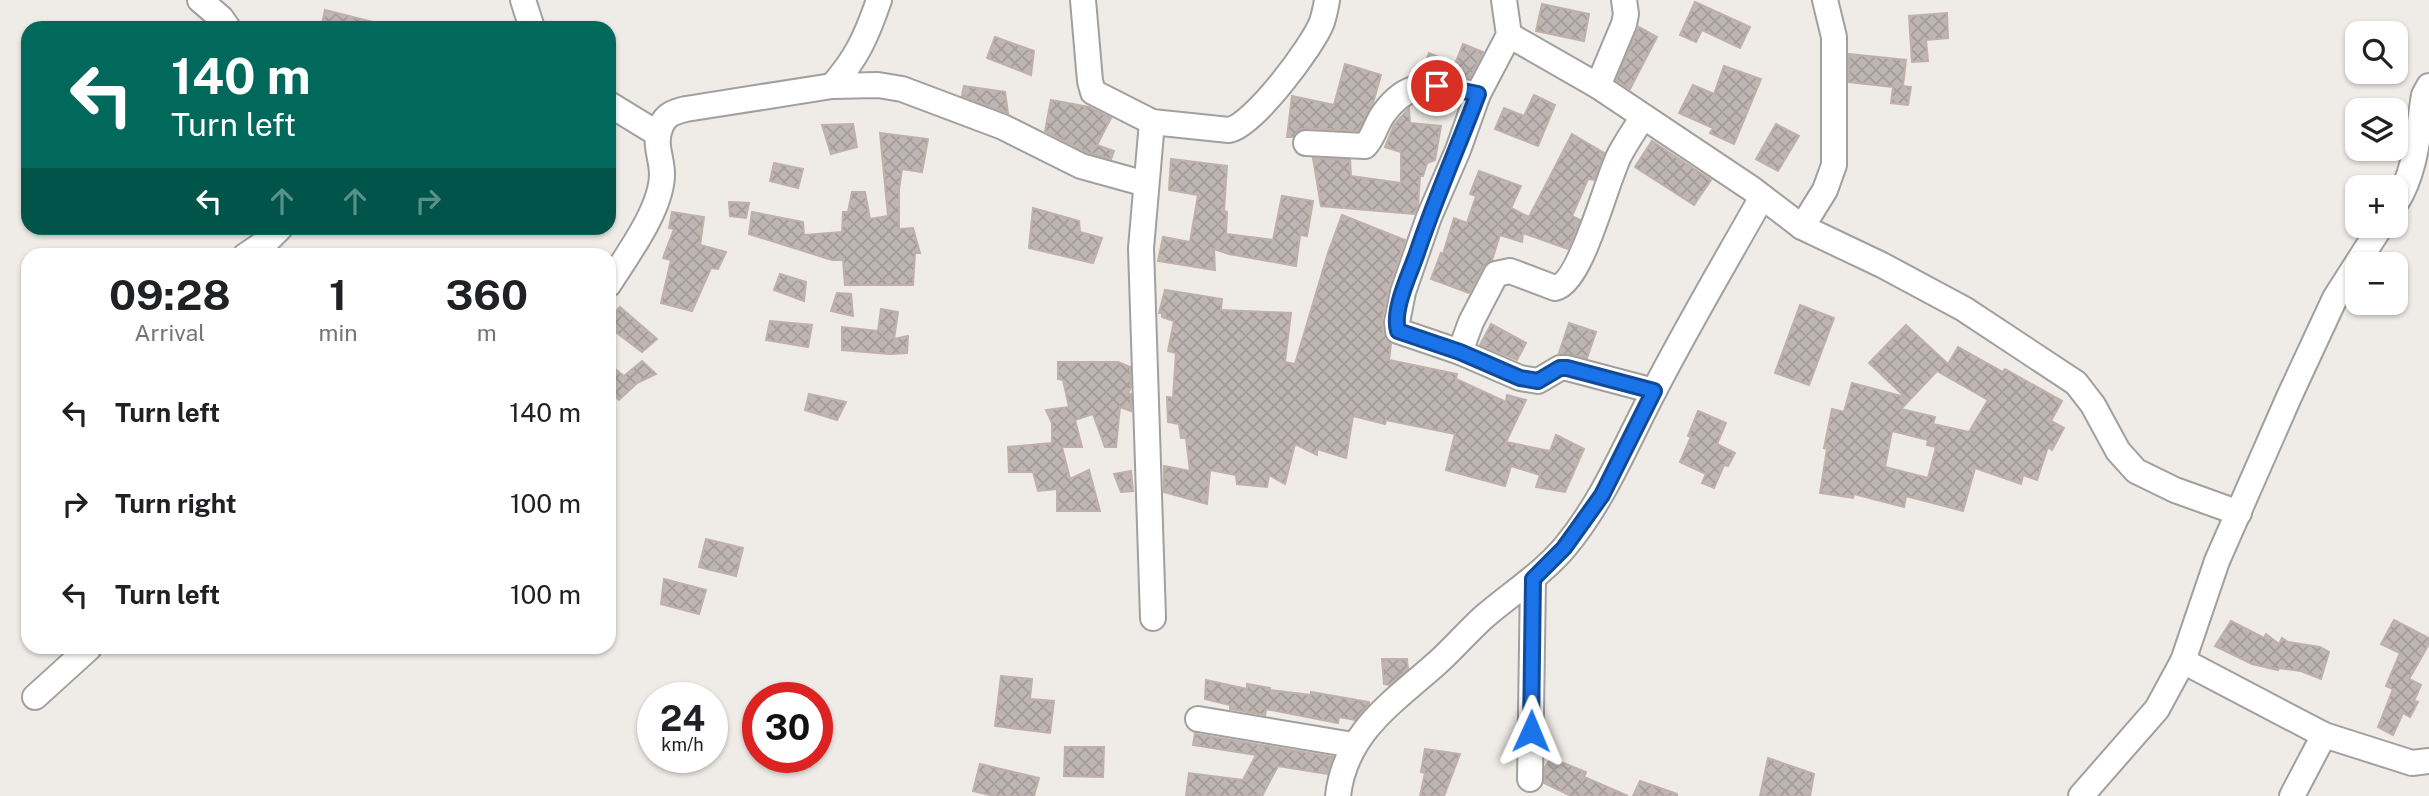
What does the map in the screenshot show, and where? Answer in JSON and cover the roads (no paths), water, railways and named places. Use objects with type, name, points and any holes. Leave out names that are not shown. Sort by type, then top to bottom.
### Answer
[{"type":"street","points":[[200,0],[223,21]]},
{"type":"street","points":[[523,0],[530,21]]},
{"type":"street","points":[[832,86],[852,63],[872,22],[879,0]]},
{"type":"street","points":[[1083,0],[1093,92],[1152,122],[1229,130],[1240,127],[1265,102],[1308,47],[1322,22],[1327,0]]},
{"type":"street","points":[[1504,0],[1509,35],[1478,94],[1458,150],[1429,216],[1403,292],[1397,322],[1398,331],[1460,352],[1520,378],[1538,381],[1560,368],[1567,368],[1654,391]]},
{"type":"street","points":[[1598,86],[1624,24],[1624,0]]},
{"type":"street","points":[[1802,227],[1825,190],[1834,165],[1834,37],[1825,0]]},
{"type":"street","points":[[1509,35],[1598,86],[1802,227],[1882,265],[1964,309],[2076,383],[2093,405],[2118,451],[2136,471],[2175,490],[2239,513]]},
{"type":"street","points":[[616,273],[658,199],[662,173],[657,150],[658,134],[671,113],[832,86],[878,85],[902,89],[1003,127],[1081,166],[1146,184]]},
{"type":"street","points":[[1306,143],[1364,146],[1390,105],[1411,89],[1437,86],[1478,94]]},
{"type":"street","points":[[2408,177],[2424,95],[2429,86]]},
{"type":"street","points":[[616,108],[658,134]]},
{"type":"street","points":[[1460,352],[1471,323],[1496,274],[1510,271],[1555,288],[1567,283],[1581,258],[1619,155],[1643,117]]},
{"type":"street","points":[[1152,122],[1141,248],[1153,618]]},
{"type":"street","points":[[1338,796],[1340,779],[1353,745],[1399,695],[1437,664],[1484,617],[1533,579],[1564,548],[1602,495],[1654,391],[1762,197]]},
{"type":"street","points":[[257,248],[273,235]]},
{"type":"street","points":[[2081,796],[2157,709],[2183,661],[2217,561],[2289,397],[2335,298],[2373,238]]},
{"type":"street","points":[[1530,779],[1533,579]]},
{"type":"street","points":[[35,697],[82,654]]},
{"type":"street","points":[[2183,661],[2324,736],[2412,763],[2429,761]]},
{"type":"street","points":[[1198,719],[1353,745]]},
{"type":"street","points":[[2292,796],[2324,736]]}]
